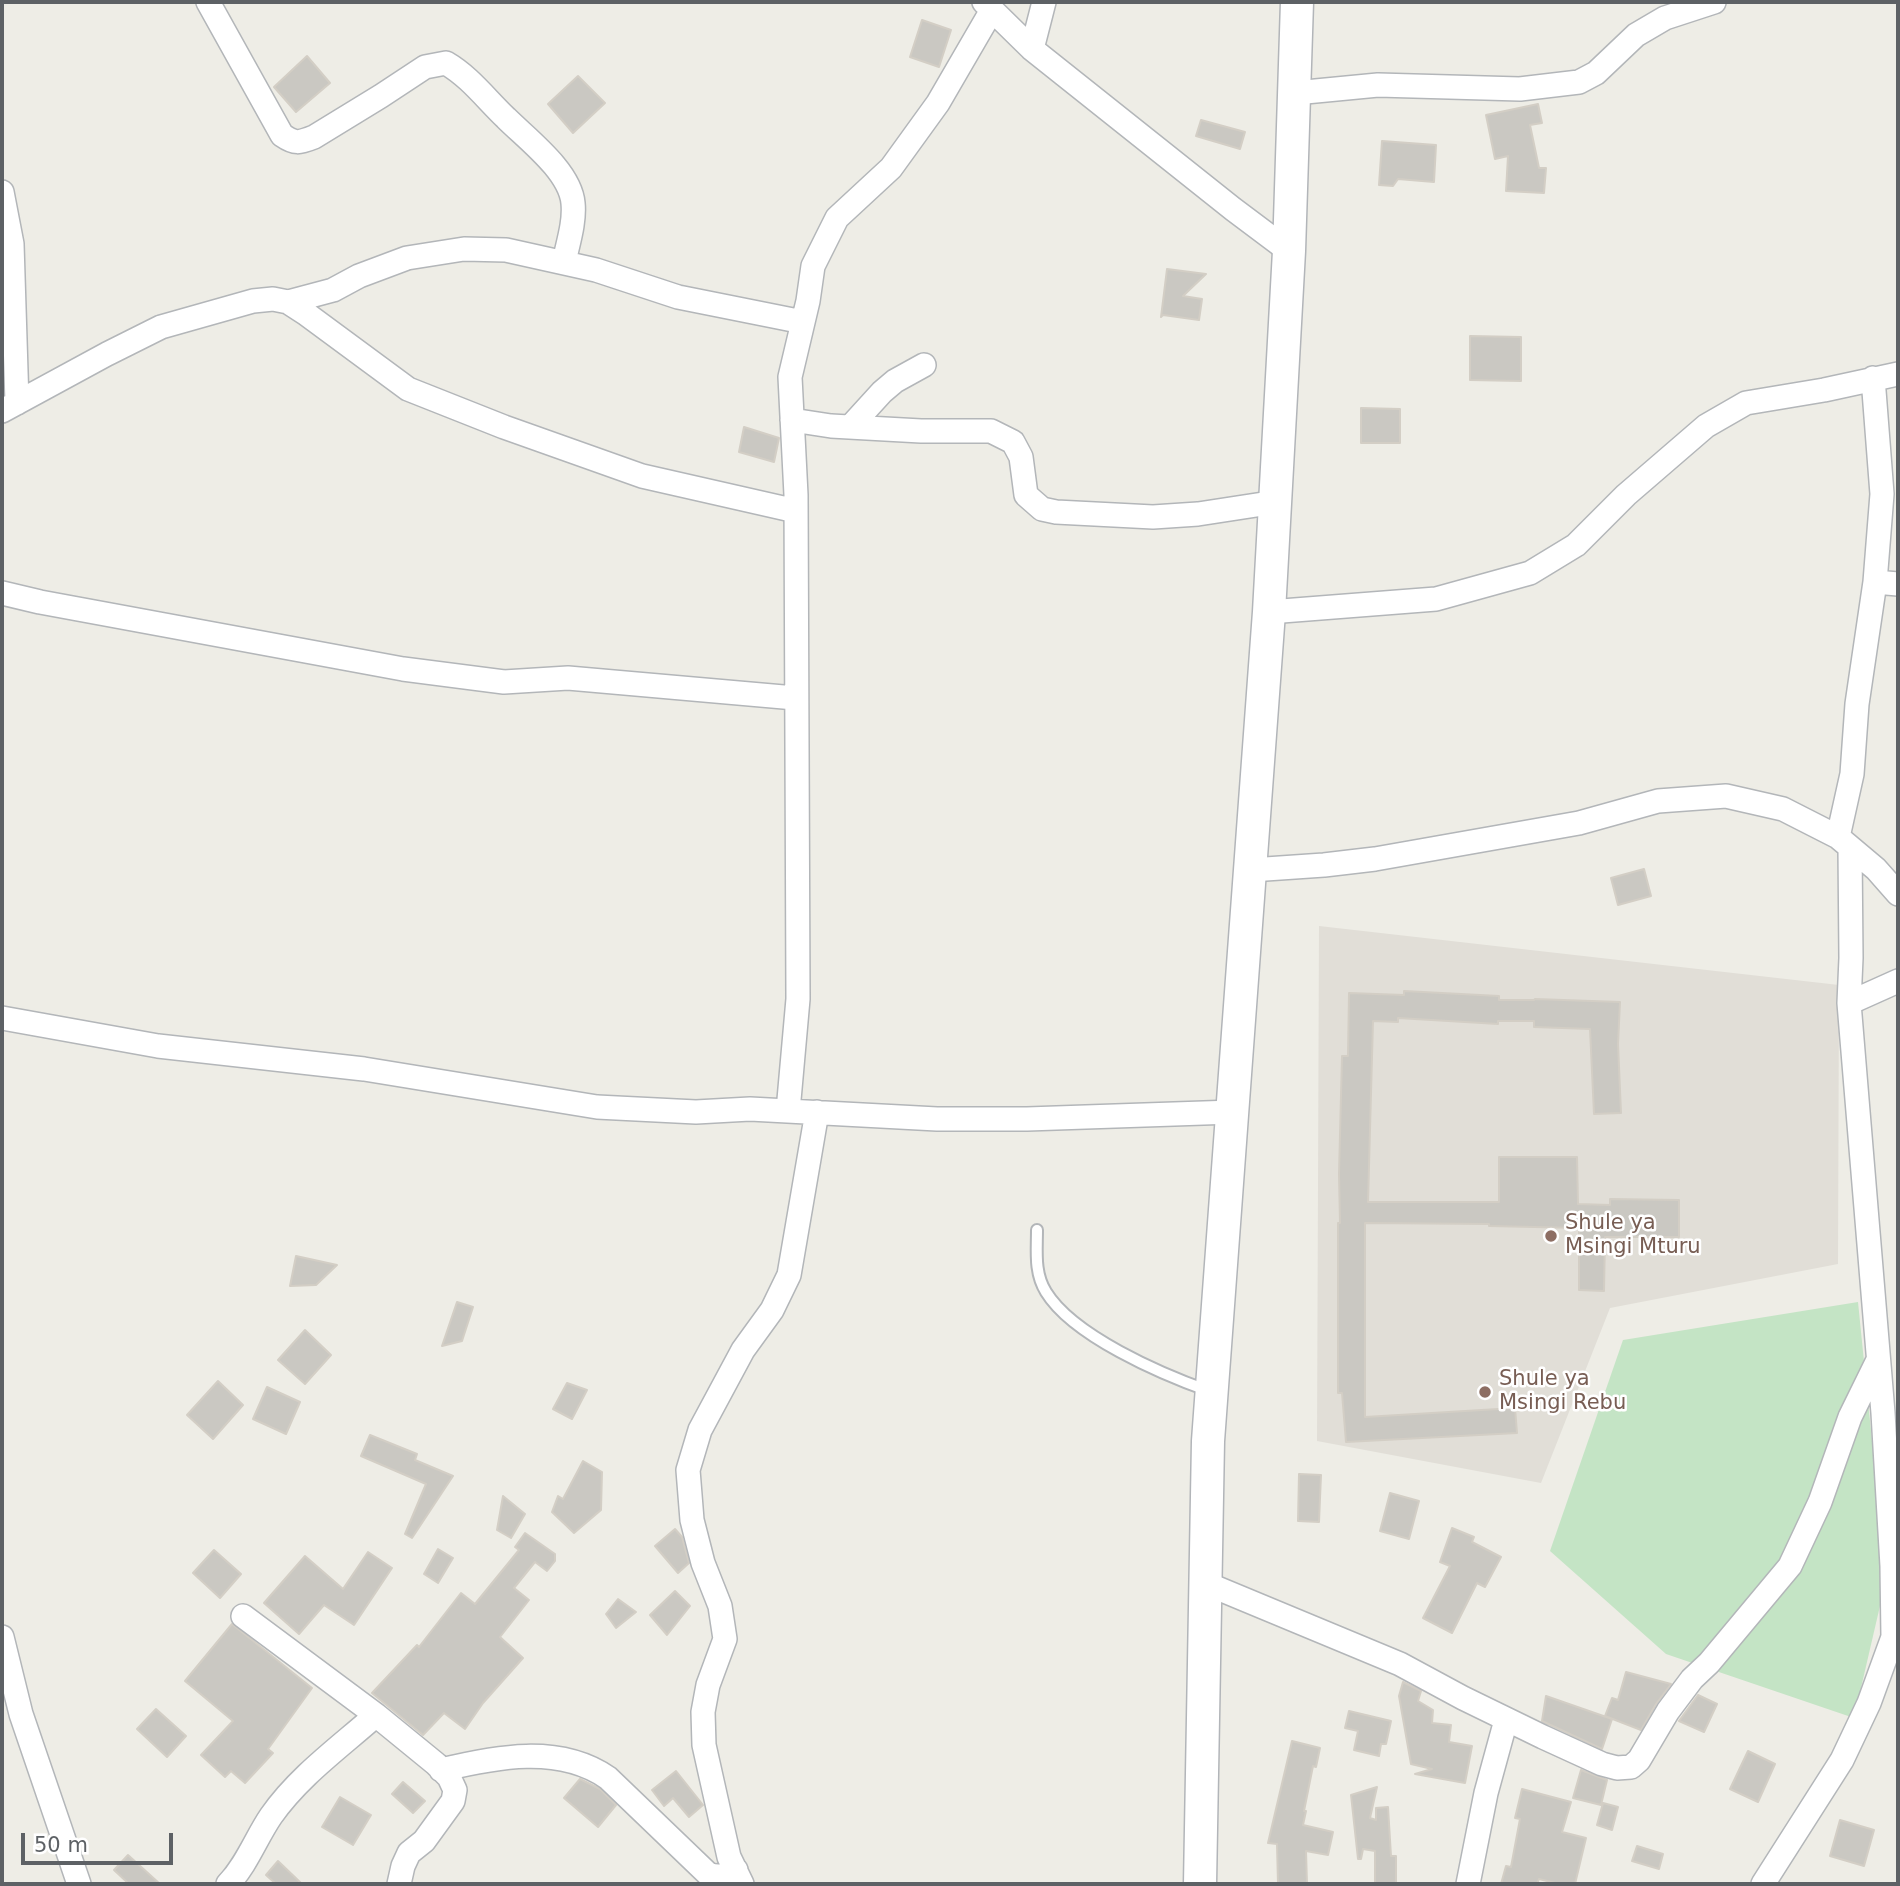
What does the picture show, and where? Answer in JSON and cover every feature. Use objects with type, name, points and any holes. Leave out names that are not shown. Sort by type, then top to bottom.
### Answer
[{"type":"main road","points":[[1200,1884],[1208,1441],[1276,502],[1289,251],[1297,2]]},
{"type":"street","points":[[208,2],[282,135],[293,143],[314,137],[425,67],[446,63],[463,73],[548,159],[566,183],[573,202],[572,225],[564,262]]},
{"type":"street","points":[[1032,49],[1044,2]]},
{"type":"street","points":[[1295,93],[1378,85],[1520,89],[1579,82],[1596,73],[1636,35],[1665,18],[1714,2]]},
{"type":"street","points":[[788,1111],[798,999],[796,510],[790,377],[808,302],[813,265],[837,218],[891,168],[938,103],[988,6],[1032,49],[1289,251]]},
{"type":"street","points":[[2,192],[12,244],[9,407],[161,327],[253,301],[273,299],[288,302],[305,313],[408,389],[504,427],[642,476],[796,510]]},
{"type":"street","points":[[288,302],[333,290],[359,276],[407,258],[464,249],[506,250],[596,270],[678,297],[803,322]]},
{"type":"street","points":[[851,426],[882,392],[923,365]]},
{"type":"street","points":[[1269,612],[1436,599],[1530,573],[1576,545],[1626,495],[1706,426],[1746,403],[1898,374]]},
{"type":"street","points":[[1763,1884],[1842,1760],[1869,1703],[1893,1637],[1892,1566],[1878,1360],[1849,1003],[1851,958],[1844,843],[1857,704],[1887,583],[1873,378]]},
{"type":"street","points":[[792,420],[831,426],[991,431],[1013,442],[1021,457],[1026,495],[1042,509],[1056,512],[1153,517],[1198,514],[1276,502]]},
{"type":"street","points":[[2,593],[403,669],[504,682],[568,678],[795,698]]},
{"type":"street","points":[[1251,870],[1376,859],[1580,823],[1658,801],[1726,796],[1783,809],[1844,843],[1876,869],[1898,894]]},
{"type":"street","points":[[1849,1003],[1898,981]]},
{"type":"street","points":[[2,1018],[158,1046],[364,1069],[597,1107],[696,1112],[750,1109],[937,1119],[1041,1119],[1233,1112]]},
{"type":"street","points":[[739,1877],[729,1857],[704,1745],[703,1712],[708,1685],[724,1639],[720,1606],[703,1563],[692,1520],[688,1470],[700,1430],[743,1350],[772,1310],[789,1275],[817,1112]]},
{"type":"street","points":[[1205,1583],[1400,1664],[1506,1720],[1602,1764],[1617,1768],[1631,1767],[1639,1760],[1668,1711],[1684,1690],[1790,1566],[1820,1502],[1850,1417],[1878,1360]]},
{"type":"street","points":[[243,1616],[376,1715],[449,1777],[455,1790],[453,1801],[424,1840],[409,1853],[403,1866],[400,1884]]},
{"type":"street","points":[[2,1637],[21,1714],[79,1884]]},
{"type":"street","points":[[228,1884],[237,1874],[271,1817],[298,1784],[376,1715]]},
{"type":"street","points":[[1468,1884],[1486,1793],[1506,1720]]},
{"type":"street","points":[[441,1770],[481,1760],[516,1756],[569,1761],[593,1768],[608,1778],[708,1874],[739,1877]]},
{"type":"lane","points":[[1037,1230],[1036,1266],[1046,1291],[1068,1318],[1124,1353],[1211,1392]]},
{"type":"shaded area","points":[[1319,926],[1839,985],[1838,1264],[1610,1308],[1541,1483],[1317,1441]]},
{"type":"green space","points":[[1858,1302],[1886,1580],[1854,1718],[1666,1654],[1550,1551],[1623,1340]]},
{"type":"building","points":[[922,20],[951,30],[939,67],[910,57]]},
{"type":"building","points":[[307,56],[330,83],[296,112],[274,87]]},
{"type":"building","points":[[578,76],[605,103],[573,133],[548,104]]},
{"type":"building","points":[[1538,104],[1542,123],[1530,125],[1539,168],[1546,168],[1544,193],[1506,191],[1508,156],[1495,159],[1486,115]]},
{"type":"building","points":[[1201,120],[1245,132],[1240,149],[1196,136]]},
{"type":"building","points":[[1382,141],[1436,145],[1434,182],[1398,179],[1393,186],[1379,185]]},
{"type":"building","points":[[1167,269],[1206,274],[1183,296],[1202,299],[1199,320],[1163,315],[1161,317]]},
{"type":"building","points":[[1470,336],[1521,337],[1521,381],[1470,380]]},
{"type":"building","points":[[1361,408],[1400,409],[1400,443],[1361,443]]},
{"type":"building","points":[[744,427],[779,438],[774,462],[739,452]]},
{"type":"building","points":[[1644,869],[1651,896],[1618,905],[1611,878]]},
{"type":"building","points":[[1404,991],[1499,996],[1499,1000],[1620,1002],[1618,1044],[1621,1113],[1594,1114],[1590,1029],[1534,1027],[1534,1021],[1498,1021],[1498,1024],[1398,1018],[1398,1022],[1373,1021],[1368,1202],[1499,1202],[1499,1157],[1577,1157],[1578,1204],[1610,1205],[1610,1199],[1679,1200],[1679,1237],[1605,1237],[1604,1291],[1579,1290],[1579,1228],[1365,1223],[1365,1417],[1515,1408],[1517,1433],[1346,1442],[1342,1393],[1338,1393],[1338,1223],[1342,1056],[1348,1056],[1349,993],[1404,995]]},
{"type":"building","points":[[296,1256],[337,1265],[316,1285],[290,1286]]},
{"type":"building","points":[[457,1302],[473,1307],[462,1341],[442,1346]]},
{"type":"building","points":[[305,1330],[331,1355],[305,1384],[278,1360]]},
{"type":"building","points":[[218,1381],[243,1405],[213,1439],[187,1415]]},
{"type":"building","points":[[567,1383],[587,1390],[572,1419],[553,1409]]},
{"type":"building","points":[[267,1387],[300,1402],[286,1434],[253,1419]]},
{"type":"building","points":[[370,1435],[417,1454],[415,1460],[453,1476],[412,1538],[405,1534],[426,1484],[361,1456]]},
{"type":"building","points":[[583,1461],[602,1472],[601,1510],[574,1533],[552,1512],[558,1496],[563,1499]]},
{"type":"building","points":[[1299,1474],[1321,1475],[1319,1522],[1298,1521]]},
{"type":"building","points":[[1390,1493],[1419,1501],[1409,1539],[1380,1531]]},
{"type":"building","points":[[503,1496],[525,1514],[511,1538],[497,1530]]},
{"type":"building","points":[[1452,1528],[1474,1537],[1472,1542],[1501,1557],[1485,1587],[1477,1583],[1452,1633],[1423,1618],[1450,1566],[1440,1562]]},
{"type":"building","points":[[675,1529],[682,1537],[689,1563],[678,1573],[655,1546]]},
{"type":"building","points":[[525,1533],[555,1554],[555,1561],[547,1571],[535,1562],[514,1588],[529,1600],[500,1637],[523,1658],[483,1703],[465,1729],[444,1713],[423,1735],[372,1693],[417,1645],[419,1647],[461,1593],[475,1604],[519,1550],[515,1547]]},
{"type":"building","points":[[438,1549],[453,1558],[438,1583],[424,1574]]},
{"type":"building","points":[[214,1550],[241,1574],[220,1598],[193,1573]]},
{"type":"building","points":[[368,1552],[392,1568],[354,1625],[324,1605],[299,1634],[264,1603],[305,1556],[343,1589]]},
{"type":"building","points":[[675,1591],[690,1606],[667,1635],[650,1615]]},
{"type":"building","points":[[618,1599],[636,1612],[616,1628],[606,1614]]},
{"type":"building","points":[[232,1624],[312,1688],[268,1749],[273,1753],[245,1783],[231,1771],[225,1777],[201,1755],[233,1721],[185,1681]]},
{"type":"building","points":[[1626,1672],[1671,1684],[1641,1730],[1605,1716],[1612,1698],[1618,1700]]},
{"type":"building","points":[[1403,1682],[1421,1691],[1418,1701],[1433,1710],[1432,1723],[1451,1725],[1449,1742],[1472,1746],[1465,1783],[1415,1774],[1432,1769],[1411,1764],[1399,1696]]},
{"type":"building","points":[[1698,1695],[1717,1704],[1704,1732],[1679,1721]]},
{"type":"building","points":[[1546,1696],[1612,1719],[1602,1749],[1542,1721]]},
{"type":"building","points":[[156,1709],[186,1736],[167,1757],[137,1729]]},
{"type":"building","points":[[1349,1711],[1391,1721],[1386,1744],[1381,1744],[1379,1756],[1354,1750],[1358,1731],[1345,1728]]},
{"type":"building","points":[[1292,1741],[1320,1748],[1316,1767],[1313,1766],[1303,1825],[1333,1832],[1328,1855],[1306,1851],[1307,1884],[1278,1884],[1277,1844],[1268,1843]]},
{"type":"building","points":[[1748,1751],[1775,1764],[1758,1802],[1730,1789]]},
{"type":"building","points":[[1581,1770],[1607,1780],[1601,1805],[1573,1798]]},
{"type":"building","points":[[676,1771],[703,1805],[689,1817],[673,1798],[664,1806],[652,1790]]},
{"type":"building","points":[[580,1779],[600,1789],[616,1805],[598,1827],[564,1798]]},
{"type":"building","points":[[403,1782],[425,1801],[413,1813],[392,1794]]},
{"type":"building","points":[[1377,1787],[1370,1818],[1376,1820],[1376,1808],[1388,1807],[1391,1856],[1396,1856],[1396,1884],[1375,1884],[1375,1851],[1363,1849],[1361,1859],[1358,1859],[1351,1795]]},
{"type":"building","points":[[1522,1789],[1571,1802],[1562,1832],[1586,1838],[1575,1884],[1559,1884],[1539,1879],[1537,1884],[1501,1884],[1506,1866],[1511,1867],[1520,1819],[1515,1818]]},
{"type":"building","points":[[340,1797],[371,1815],[353,1845],[322,1827]]},
{"type":"building","points":[[1603,1803],[1618,1807],[1612,1830],[1597,1825]]},
{"type":"building","points":[[1840,1820],[1874,1830],[1864,1866],[1830,1856]]},
{"type":"building","points":[[1637,1846],[1663,1854],[1659,1869],[1632,1861]]},
{"type":"building","points":[[128,1855],[160,1884],[129,1884],[114,1870]]},
{"type":"building","points":[[278,1861],[302,1884],[276,1884],[266,1875]]},
{"type":"place","name":"Shule ya Msingi Mturu","points":[[1551,1236]]},
{"type":"place","name":"Shule ya Msingi Rebu","points":[[1485,1392]]}]
